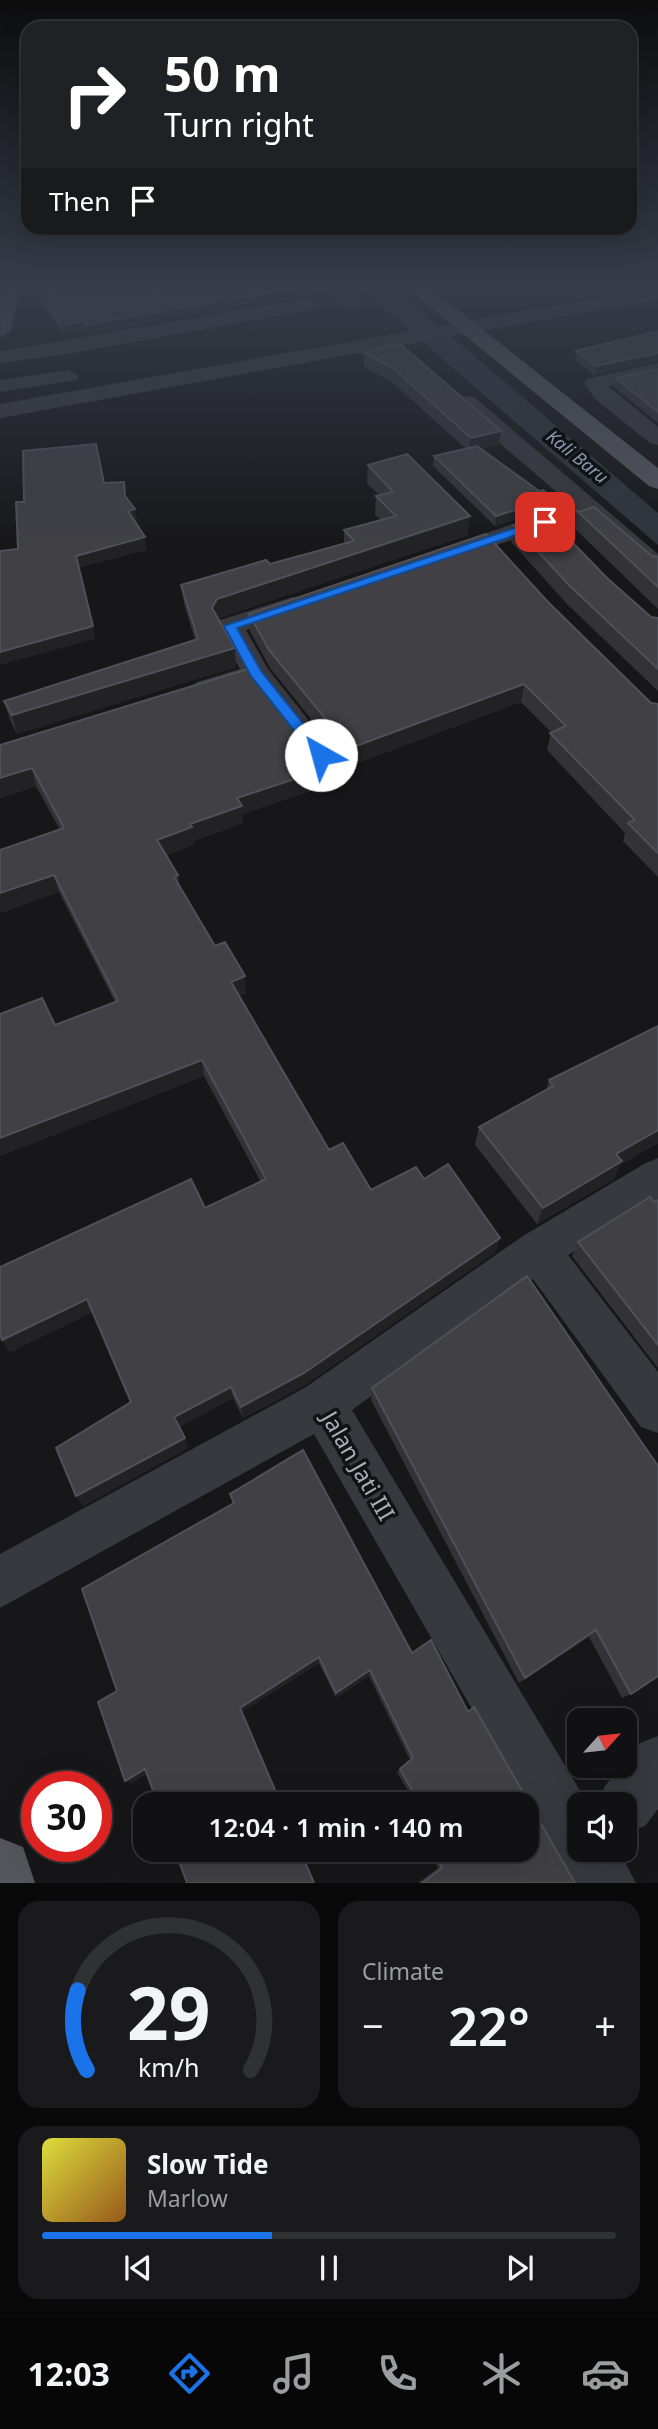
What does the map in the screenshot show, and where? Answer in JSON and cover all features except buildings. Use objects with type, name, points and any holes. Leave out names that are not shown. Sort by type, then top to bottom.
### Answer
[{"type":"main road","points":[[514,372],[658,481]]},
{"type":"main road","points":[[0,1870],[4,1883]]},
{"type":"street","points":[[0,386],[93,372]]},
{"type":"street","points":[[0,411],[225,372]]},
{"type":"street","points":[[645,372],[594,383],[603,394],[658,439]]},
{"type":"street","points":[[449,387],[658,567]]},
{"type":"street","points":[[416,565],[481,531],[545,522],[553,525],[575,549]]},
{"type":"street","points":[[481,531],[509,560]]},
{"type":"street","points":[[315,599],[230,626],[256,673],[321,755]]},
{"type":"street","points":[[179,696],[256,673]]},
{"type":"street","name":"Jalan Jati III","points":[[567,1819],[321,1403],[538,1250],[658,1177]]},
{"type":"street","points":[[538,1250],[658,1410]]},
{"type":"street","points":[[0,1582],[321,1403]]},
{"type":"street","points":[[636,1792],[658,1763]]},
{"type":"water","name":"Kali Baru","points":[[457,372],[493,372],[658,513],[658,545]]},
{"type":"route","points":[[321,755],[256,673],[230,626],[545,522]]}]
